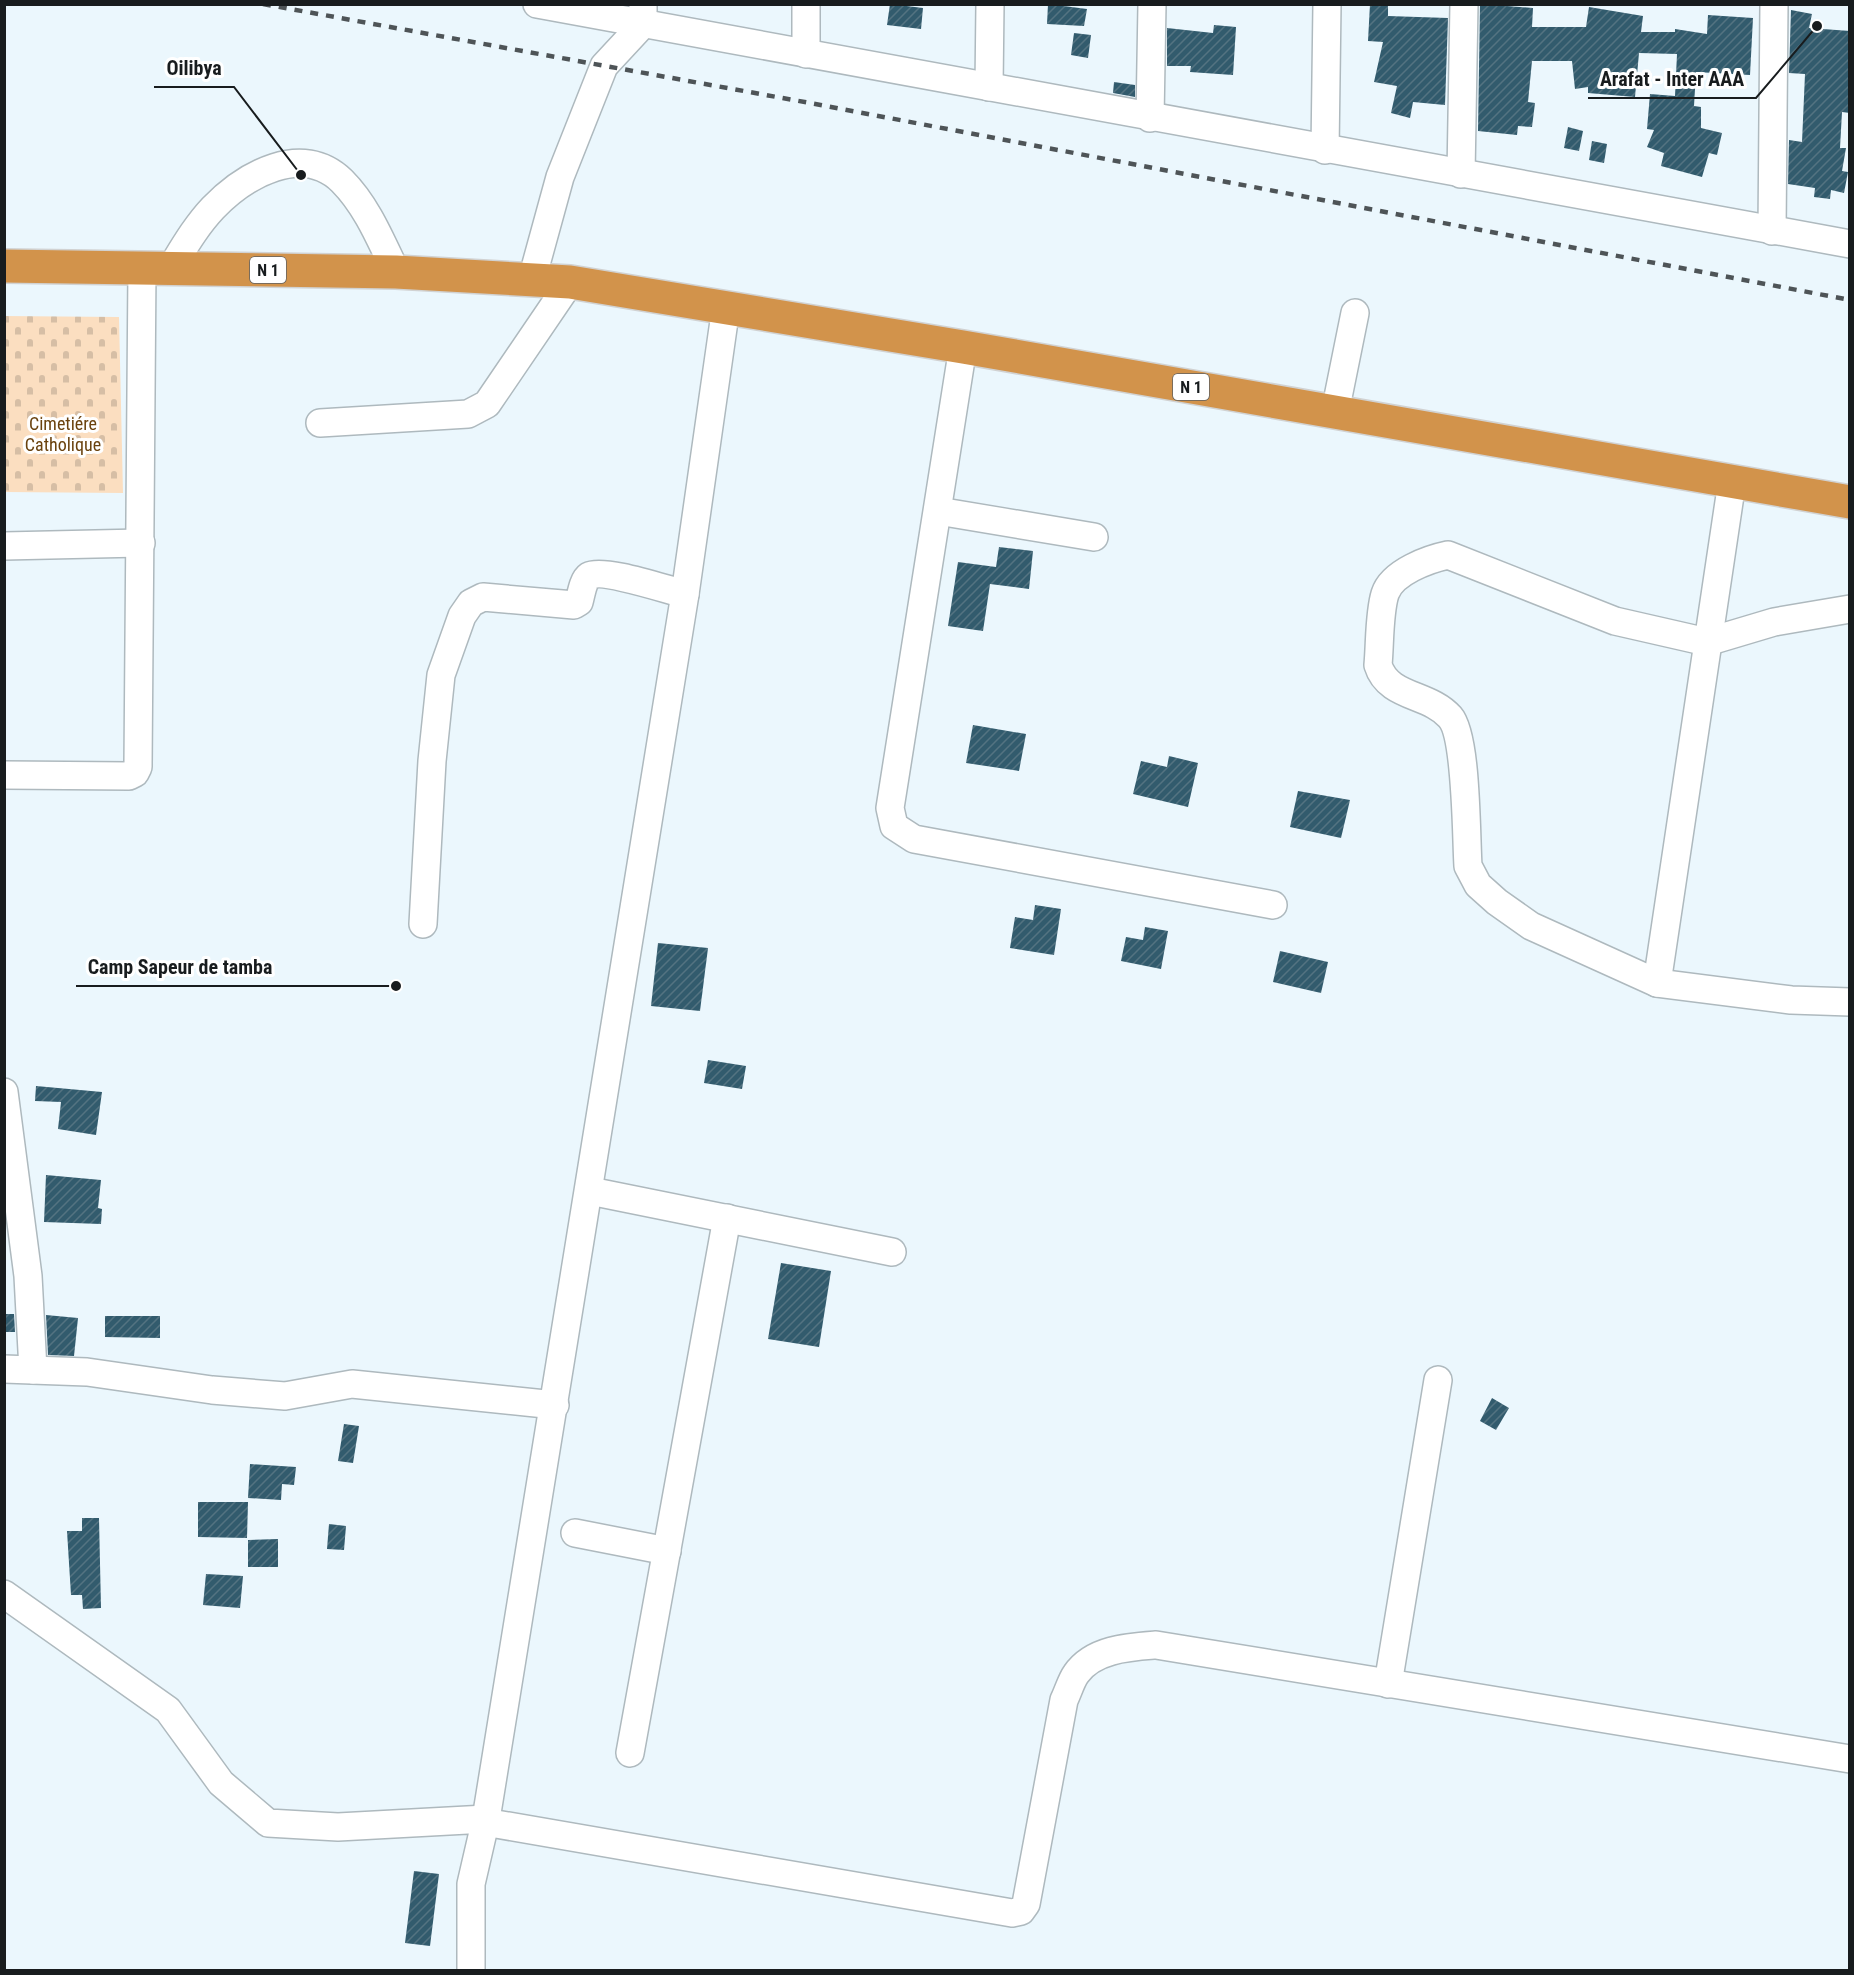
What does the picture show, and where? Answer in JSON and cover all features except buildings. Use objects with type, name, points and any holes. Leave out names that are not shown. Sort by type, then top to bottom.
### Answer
[{"type":"highway","name":"N 1","points":[[4,266],[396,272],[570,282],[963,347],[1850,502]]},
{"type":"street","points":[[537,4],[643,14],[806,54],[1850,244]]},
{"type":"street","points":[[806,4],[806,54]]},
{"type":"street","points":[[989,87],[990,4]]},
{"type":"street","points":[[1150,118],[1152,4]]},
{"type":"street","points":[[1325,150],[1327,4]]},
{"type":"street","points":[[1461,174],[1464,4]]},
{"type":"street","points":[[1772,231],[1773,4]]},
{"type":"street","points":[[532,279],[560,177],[604,66],[643,14]]},
{"type":"street","points":[[4,775],[129,776],[135,773],[138,766],[141,543],[156,268],[194,231],[214,207],[244,182],[267,169],[303,163],[324,168],[342,180],[360,201],[396,272]]},
{"type":"street","points":[[320,423],[468,414],[487,404],[570,282]]},
{"type":"street","points":[[471,1971],[471,1884],[486,1819],[590,1191],[685,594],[726,307]]},
{"type":"street","points":[[1335,412],[1355,313]]},
{"type":"street","points":[[963,347],[890,808],[894,826],[914,839],[1273,905]]},
{"type":"street","points":[[1657,983],[1732,482]]},
{"type":"street","points":[[938,511],[1094,537]]},
{"type":"street","points":[[4,546],[141,543]]},
{"type":"street","points":[[1850,609],[1774,622],[1707,642],[1615,621],[1448,555],[1434,558],[1403,573],[1385,592],[1378,665],[1382,677],[1389,684],[1434,706],[1450,717],[1460,736],[1468,866],[1478,885],[1497,902],[1531,926],[1657,983],[1791,1000],[1850,1002]]},
{"type":"street","points":[[423,924],[432,761],[441,675],[462,616],[471,603],[483,597],[574,605],[579,602],[586,579],[590,575],[605,575],[685,594]]},
{"type":"street","points":[[4,1092],[28,1275],[33,1370]]},
{"type":"street","points":[[590,1191],[892,1252]]},
{"type":"street","points":[[630,1753],[727,1218]]},
{"type":"street","points":[[4,1369],[87,1372],[212,1390],[285,1396],[352,1384],[555,1405]]},
{"type":"street","points":[[1388,1684],[1438,1380]]},
{"type":"street","points":[[575,1533],[667,1551]]},
{"type":"street","points":[[4,1594],[168,1710],[221,1784],[268,1823],[338,1827],[486,1819],[496,1824],[1012,1913],[1021,1911],[1026,1904],[1064,1700],[1076,1673],[1096,1657],[1126,1647],[1156,1645],[1850,1760]]},
{"type":"green space","name":"Cimetiére Catholique","points":[[5,316],[119,317],[123,493],[5,492]]},
{"type":"railway","points":[[263,4],[810,103],[1850,300]]},
{"type":"place","name":"Arafat - Inter AAA","points":[[1817,26]]},
{"type":"place","name":"Oilibya","points":[[301,175]]},
{"type":"place","name":"Camp Sapeur de tamba","points":[[396,986]]}]
